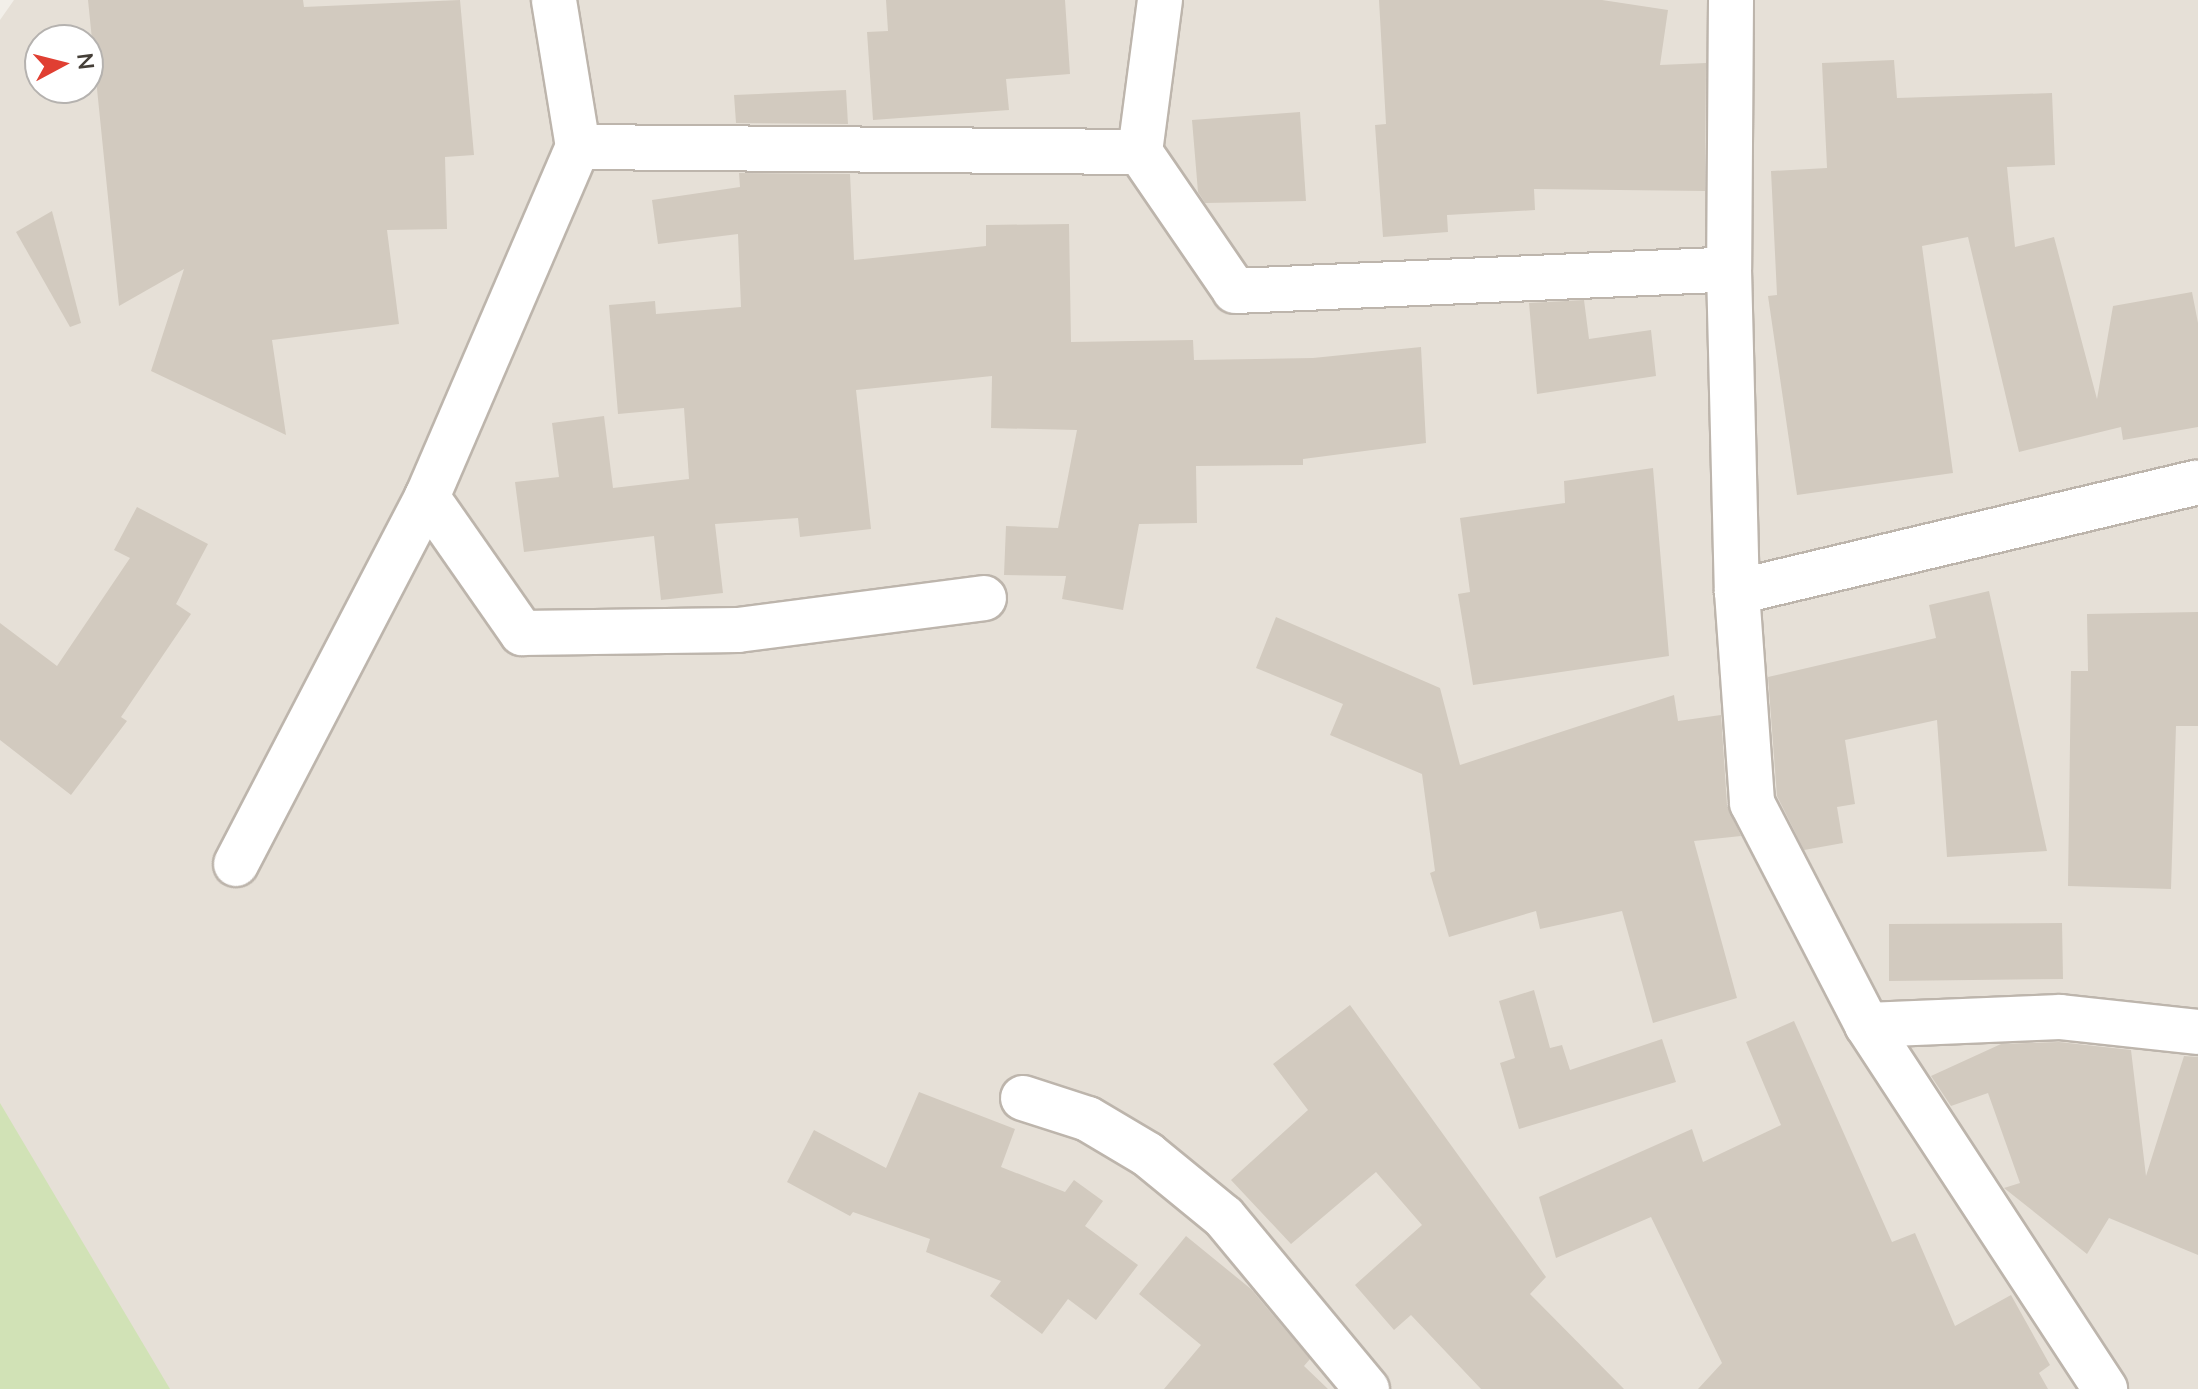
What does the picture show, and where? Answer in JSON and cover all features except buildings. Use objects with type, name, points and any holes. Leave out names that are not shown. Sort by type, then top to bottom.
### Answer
[{"type":"street","points":[[236,864],[427,497],[578,147],[554,0]]},
{"type":"street","points":[[1160,0],[1140,152],[1235,291],[1729,269]]},
{"type":"street","points":[[1731,0],[1729,269],[1737,592],[1752,803],[1867,1025],[2105,1389]]},
{"type":"street","points":[[578,147],[1140,152]]},
{"type":"street","points":[[1737,592],[2196,483]]},
{"type":"street","points":[[427,497],[522,633],[738,630],[984,598]]},
{"type":"street","points":[[1867,1025],[2060,1017],[2198,1032]]},
{"type":"street","points":[[1023,1098],[1088,1119],[1147,1154],[1224,1217],[1367,1389]]},
{"type":"shaded area","points":[[14,0],[2198,0],[2198,1389],[0,1389],[0,20]]},
{"type":"green space","points":[[0,1103],[170,1389],[0,1389]]}]
